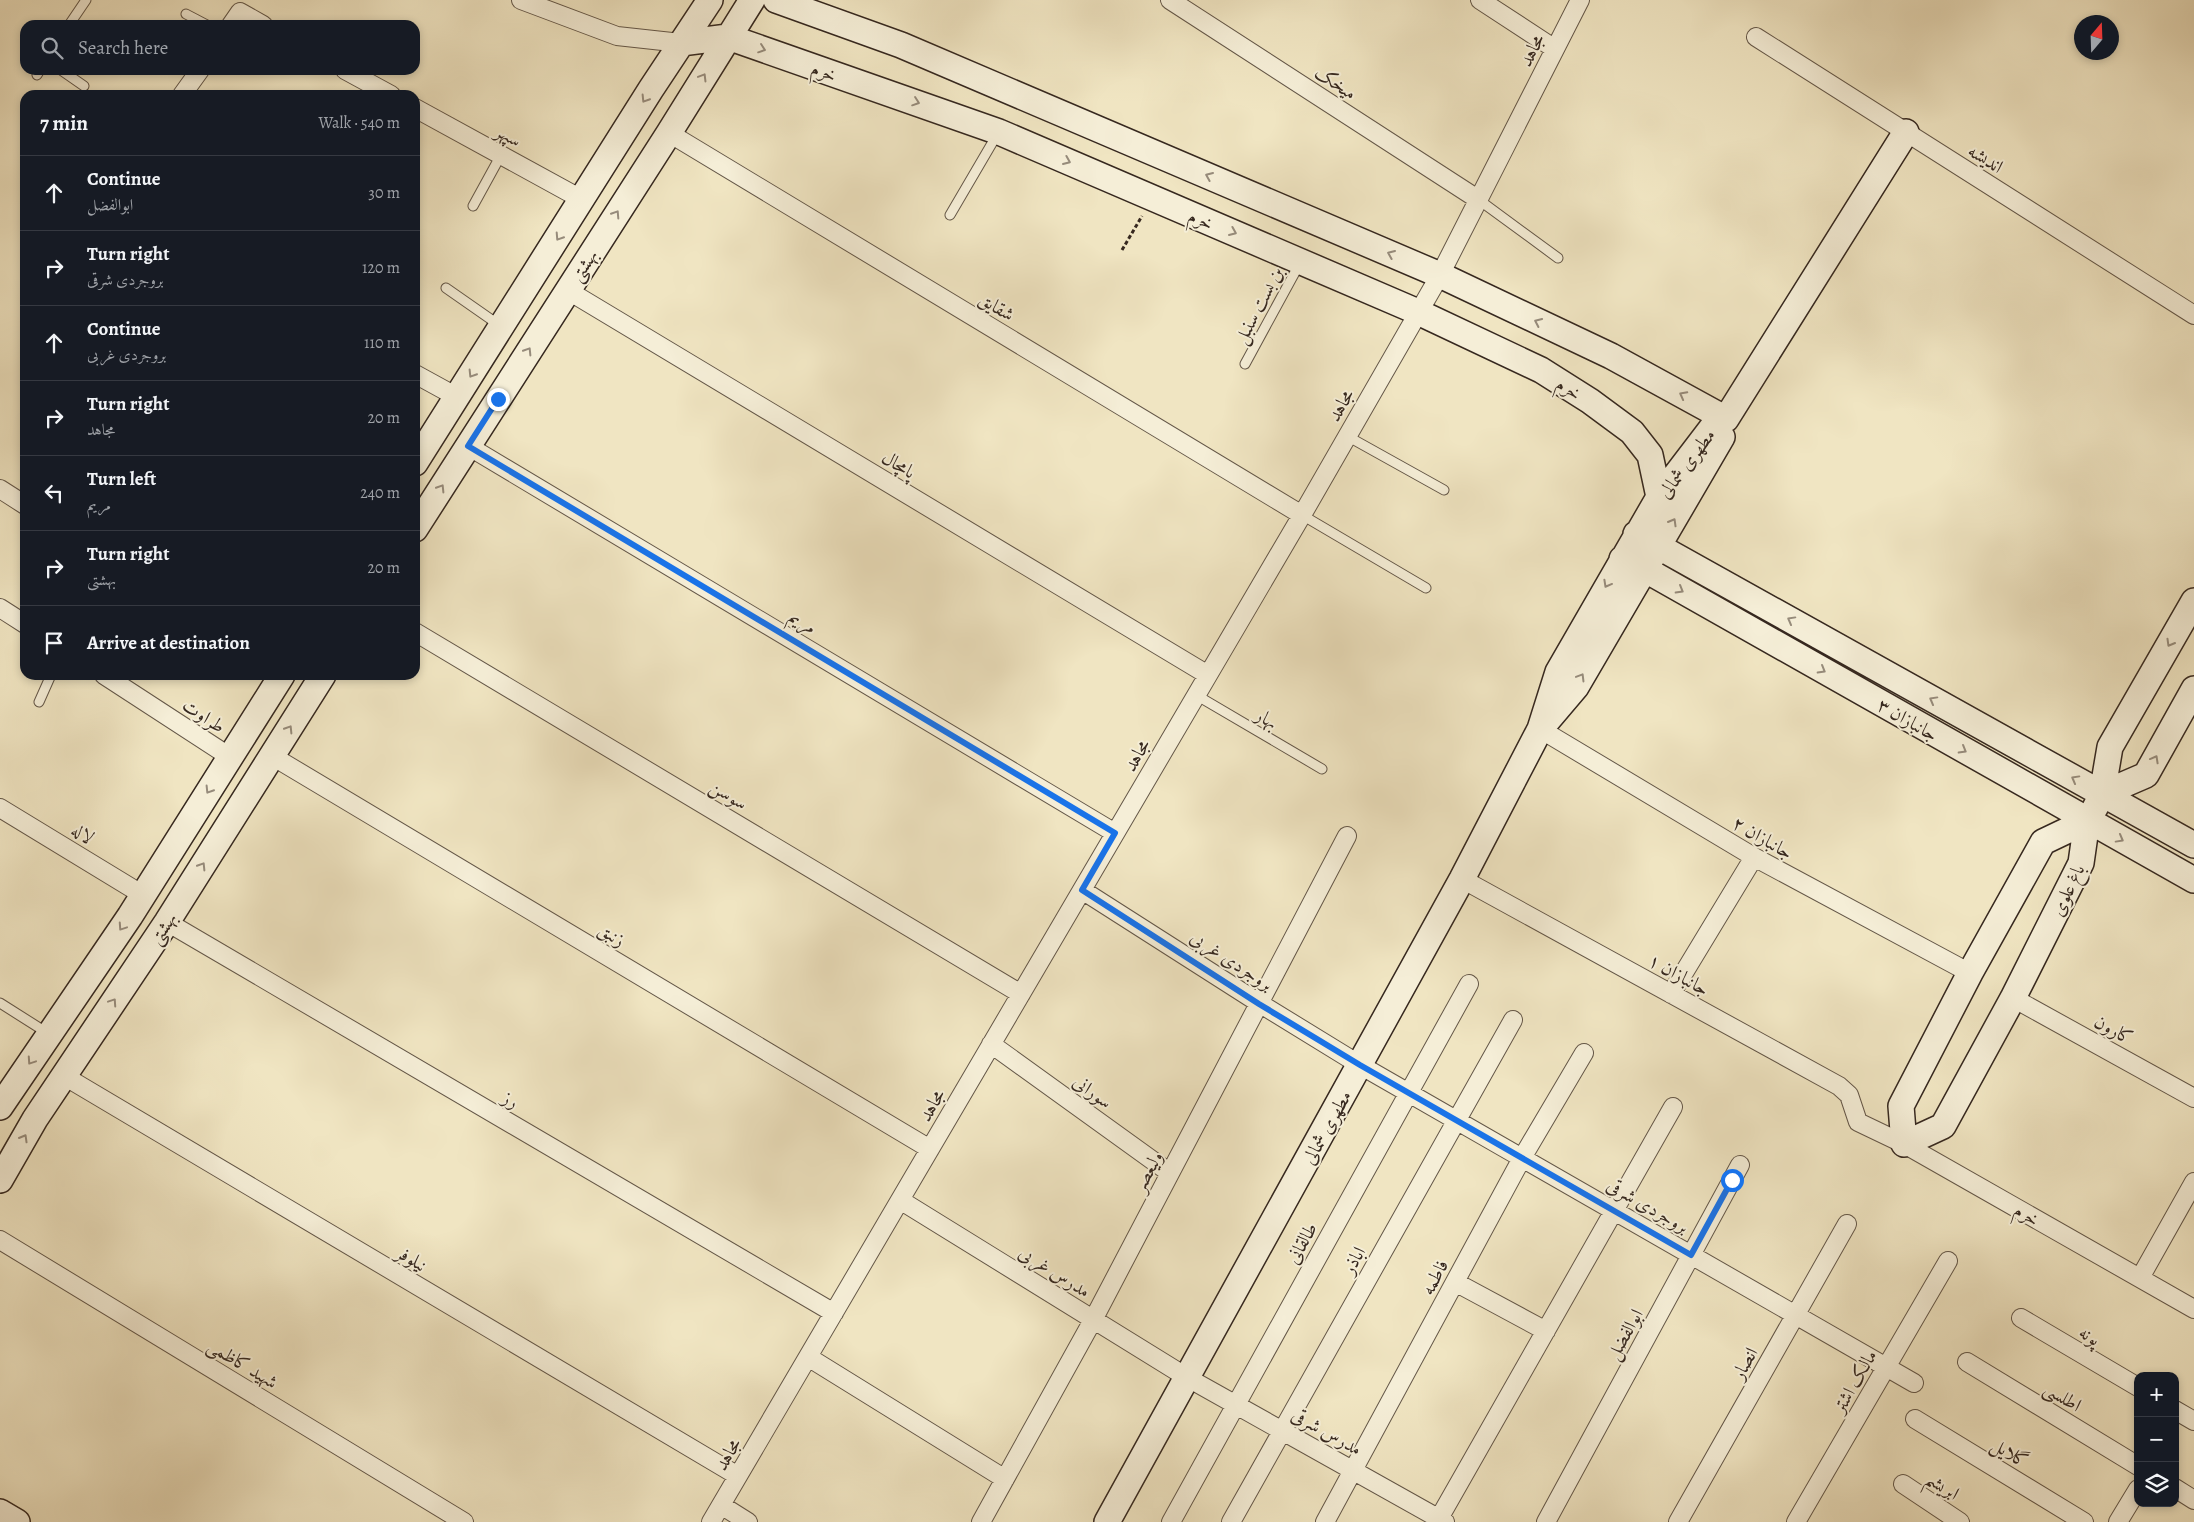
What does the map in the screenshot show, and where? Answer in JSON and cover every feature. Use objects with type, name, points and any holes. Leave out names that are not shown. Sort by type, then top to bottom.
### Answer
[{"type":"street","points":[[521,0],[618,36],[681,43]]},
{"type":"street","name":"بهشتی","points":[[420,455],[710,0]]},
{"type":"street","name":"بهشتی","points":[[420,521],[752,0]]},
{"type":"street","points":[[776,0],[901,45],[1440,275],[1611,356],[1726,419],[1906,132]]},
{"type":"street","name":"میخک","points":[[1170,0],[1479,200]]},
{"type":"street","points":[[1480,0],[1555,49]]},
{"type":"street","name":"مجاهد","points":[[711,1522],[1208,675],[1440,275],[1580,0]]},
{"type":"street","points":[[234,20],[240,12],[254,20]]},
{"type":"street","name":"خرم","points":[[681,43],[728,37],[999,132],[1418,312],[1541,370],[1590,401],[1632,432],[1650,455],[1659,497]]},
{"type":"street","name":"اندیشه","points":[[1756,37],[2194,315]]},
{"type":"street","points":[[186,90],[196,75]]},
{"type":"street","points":[[354,75],[382,90]]},
{"type":"street","name":"سپهر","points":[[420,111],[582,200]]},
{"type":"street","name":"شقایق","points":[[669,133],[1302,514]]},
{"type":"street","name":"پامچال","points":[[568,290],[1208,675]]},
{"type":"street","points":[[420,377],[457,396]]},
{"type":"street","name":"مطهری شمالی","points":[[1107,1522],[1462,880],[1540,729],[1558,672],[1659,497],[1717,422],[1726,419],[1727,428],[1646,570],[1576,686],[1540,729]]},
{"type":"street","name":"مریم","points":[[468,446],[1115,833]]},
{"type":"street","points":[[0,489],[20,502]]},
{"type":"street","name":"جانبازان ۳","points":[[1636,534],[2194,846]]},
{"type":"street","name":"جانبازان ۳","points":[[1622,559],[1646,570],[2194,880]]},
{"type":"street","points":[[1731,619],[1745,594]]},
{"type":"street","points":[[2087,821],[2102,794],[2110,747],[2194,601]]},
{"type":"street","points":[[0,608],[20,621]]},
{"type":"street","name":"سوسن","points":[[420,635],[1021,994]]},
{"type":"street","name":"طراوت","points":[[112,680],[230,757]]},
{"type":"street","name":"بهشتی","points":[[0,1107],[143,895],[279,680]]},
{"type":"street","name":"بهشتی","points":[[0,1180],[35,1119],[167,922],[320,680]]},
{"type":"street","points":[[2102,794],[2146,775],[2194,689]]},
{"type":"street","name":"جانبازان ۲","points":[[1540,729],[1754,857],[1970,973]]},
{"type":"street","name":"زنبق","points":[[272,756],[930,1149]]},
{"type":"street","name":"لاله","points":[[0,808],[143,895]]},
{"type":"street","name":"باغ علوی","points":[[2087,821],[2081,863],[2012,998],[1943,1126],[1904,1144],[1900,1106],[1970,973],[2043,842],[2087,821]]},
{"type":"street","name":"ولیعصر","points":[[981,1522],[1093,1320],[1347,836]]},
{"type":"street","points":[[1671,994],[1754,857]]},
{"type":"street","name":"جانبازان ۱","points":[[1462,880],[1839,1086],[1849,1095],[1858,1122]]},
{"type":"street","name":"بروجردی غربی","points":[[1082,890],[1259,1004],[1360,1065]]},
{"type":"street","name":"رز","points":[[167,922],[834,1313]]},
{"type":"street","name":"طالقانی","points":[[1171,1522],[1469,984]]},
{"type":"street","name":"کارون","points":[[2012,998],[2194,1098]]},
{"type":"street","name":"اباذر","points":[[1231,1522],[1513,1020]]},
{"type":"street","name":"سورانی","points":[[991,1044],[1170,1173]]},
{"type":"street","name":"فاطمه","points":[[1325,1522],[1522,1158],[1584,1054]]},
{"type":"street","name":"بروجردی شرقی","points":[[1360,1065],[1914,1383]]},
{"type":"street","name":"نیلوفر","points":[[64,1076],[738,1476]]},
{"type":"street","points":[[1440,1521],[1673,1107]]},
{"type":"street","name":"خرم","points":[[1858,1122],[1904,1144],[2194,1309]]},
{"type":"street","name":"ابوالفضل","points":[[1546,1522],[1740,1165]]},
{"type":"street","points":[[2140,1278],[2194,1182]]},
{"type":"street","name":"مدرس غربی","points":[[900,1200],[1188,1378]]},
{"type":"street","name":"انصار","points":[[1678,1522],[1846,1224]]},
{"type":"street","name":"شهید کاظمی","points":[[0,1240],[464,1522]]},
{"type":"street","name":"مالک اشتر","points":[[1796,1522],[1948,1261]]},
{"type":"street","points":[[1455,1282],[1546,1331]]},
{"type":"street","name":"پونه","points":[[2021,1318],[2134,1385]]},
{"type":"street","points":[[808,1357],[1005,1480]]},
{"type":"street","name":"اطلسی","points":[[1967,1362],[2134,1464]]},
{"type":"street","name":"مدرس شرقی","points":[[1188,1378],[1440,1521]]},
{"type":"street","name":"گلایل","points":[[1914,1419],[2084,1522]]},
{"type":"street","name":"ابریشم","points":[[1903,1484],[1960,1522]]},
{"type":"street","points":[[2179,1491],[2194,1500]]},
{"type":"street","points":[[2118,1522],[2134,1495]]},
{"type":"street","points":[[721,1506],[748,1522]]},
{"type":"street","points":[[0,1512],[17,1522]]},
{"type":"lane","points":[[72,20],[86,0]]},
{"type":"lane","points":[[186,14],[197,20]]},
{"type":"lane","points":[[68,75],[84,86]]},
{"type":"lane","points":[[950,214],[999,132]]},
{"type":"lane","points":[[473,206],[501,155]]},
{"type":"lane","points":[[1479,200],[1558,258]]},
{"type":"lane","name":"بن بست سنبل","points":[[1245,364],[1300,261]]},
{"type":"lane","points":[[446,288],[501,327]]},
{"type":"lane","points":[[1347,436],[1444,490]]},
{"type":"lane","points":[[1302,514],[1426,588]]},
{"type":"lane","points":[[40,702],[49,680]]},
{"type":"lane","name":"بهار","points":[[1196,695],[1322,769]]},
{"type":"lane","points":[[0,1003],[49,1034]]},
{"type":"path","points":[[1122,250],[1153,198]]},
{"type":"route","points":[[498,399],[468,446],[1115,833],[1082,890],[1259,1004],[1360,1065],[1691,1255],[1732,1180]]}]
